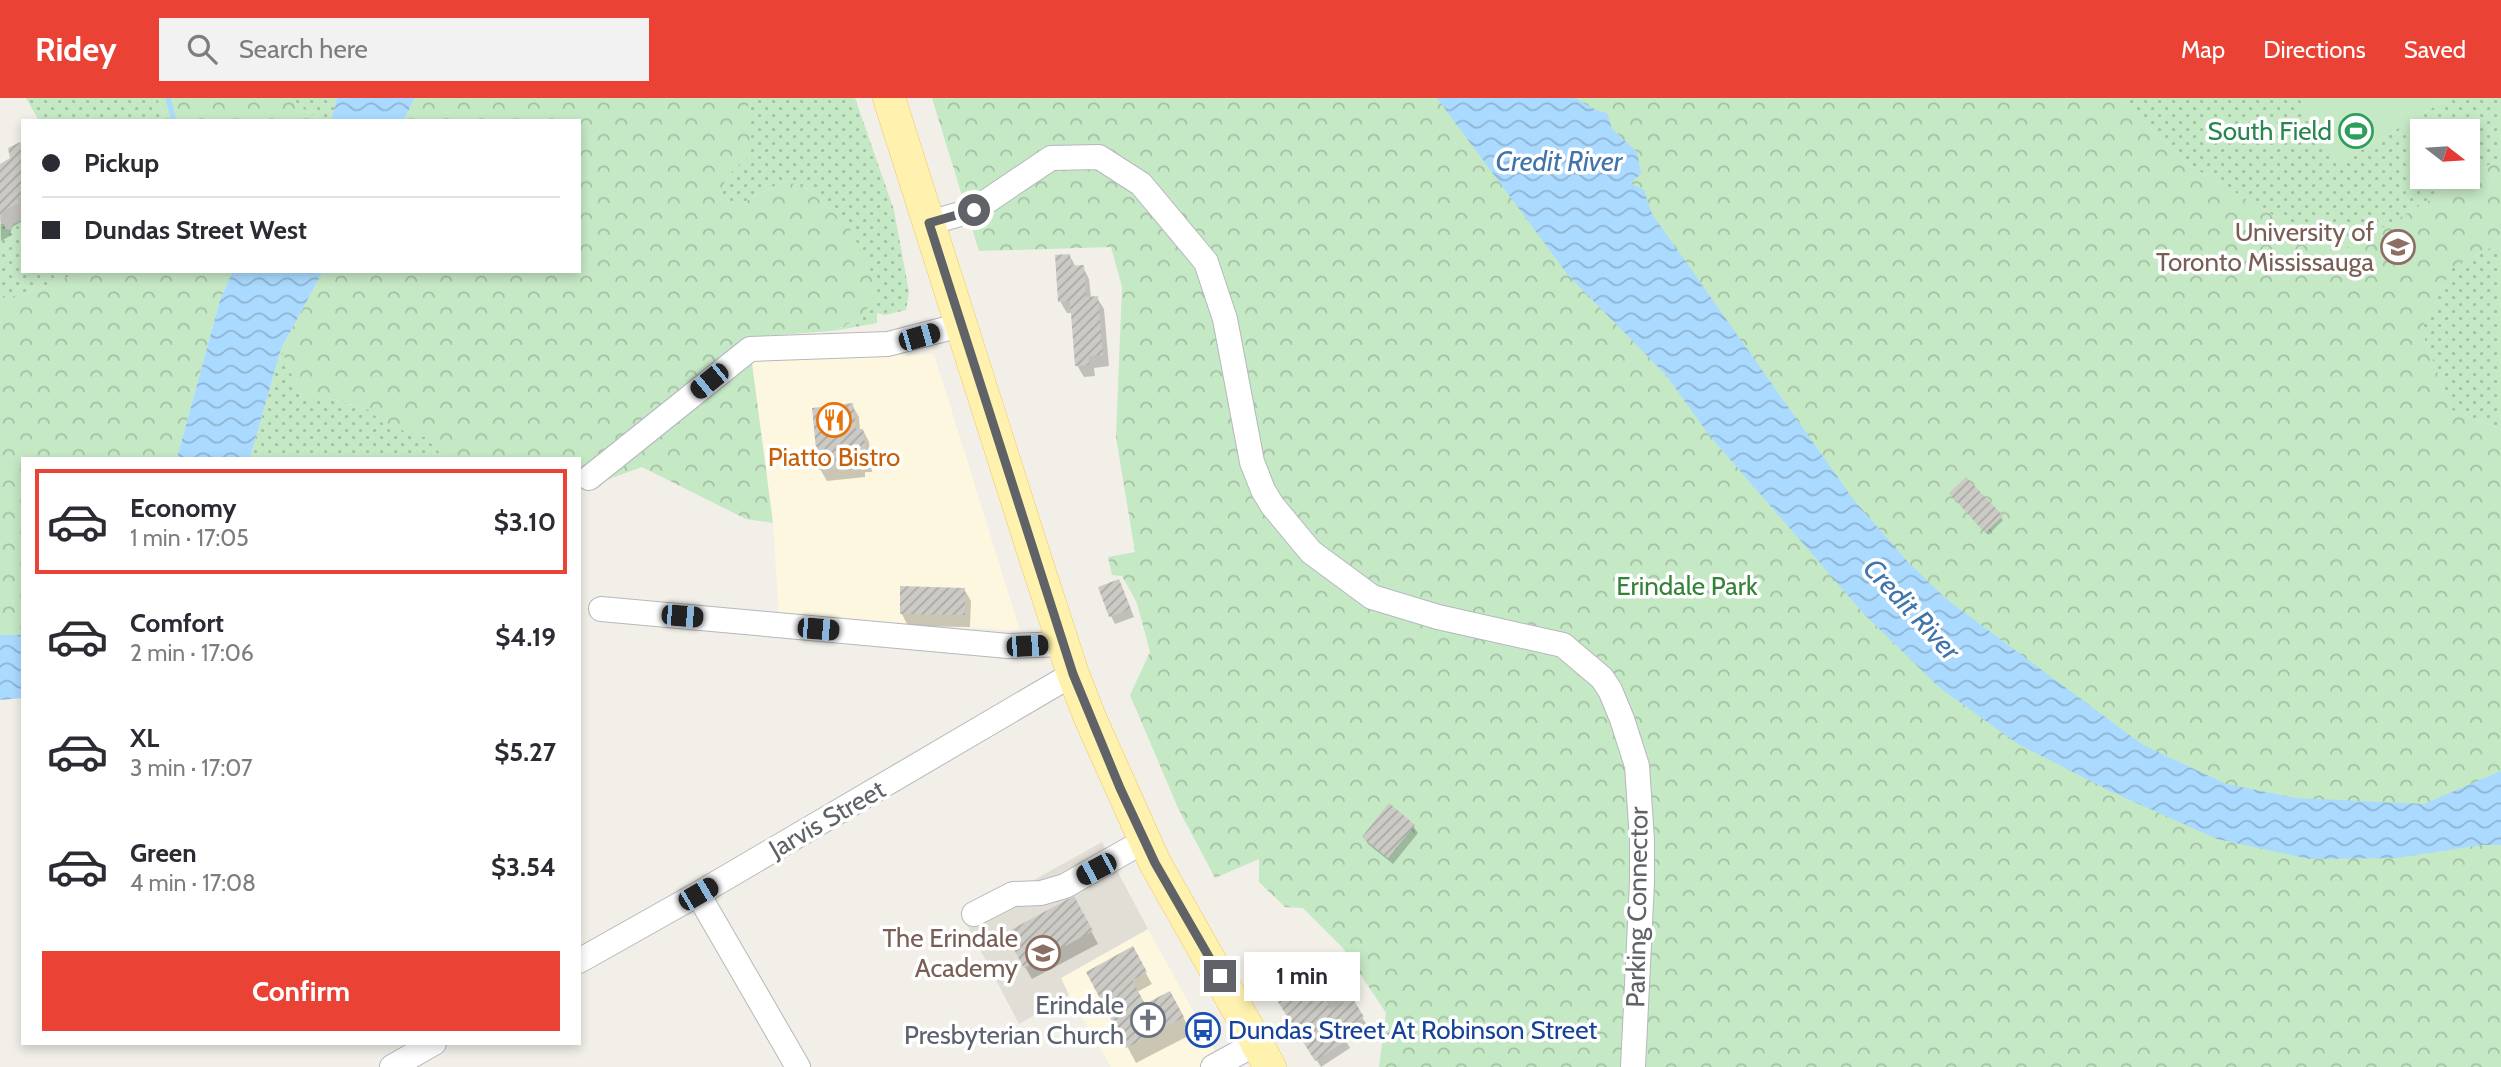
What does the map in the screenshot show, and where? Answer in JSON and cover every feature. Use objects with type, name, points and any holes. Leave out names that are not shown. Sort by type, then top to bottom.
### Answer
[{"type":"main road","points":[[889,98],[1073,674],[1144,841],[1264,1055]]},
{"type":"street","name":"Parking Connector","points":[[929,223],[974,210],[1051,158],[1100,157],[1142,184],[1206,262],[1226,319],[1252,462],[1272,505],[1311,552],[1372,597],[1438,617],[1563,645],[1606,684],[1637,766],[1642,840],[1633,1067]]},
{"type":"street","points":[[589,478],[750,349],[888,344],[961,325]]},
{"type":"street","points":[[601,609],[1008,646],[1064,644]]},
{"type":"street","name":"Jarvis Street","points":[[581,960],[1073,674]]},
{"type":"street","points":[[974,914],[1013,894],[1041,893],[1065,886],[1144,841]]},
{"type":"street","points":[[698,894],[797,1067]]},
{"type":"street","points":[[391,1067],[430,1045]]},
{"type":"street","points":[[1213,1067],[1264,1055]]},
{"type":"shaded area","points":[[934,354],[1020,631],[779,615],[773,523],[751,356],[792,359]]},
{"type":"shaded area","name":"The Erindale Academy","points":[[1102,842],[1148,929],[1061,978],[1069,995],[1019,1024],[964,919]]},
{"type":"shaded area","points":[[1148,929],[1224,1067],[1111,1067],[1069,995],[1061,978]]},
{"type":"green space","points":[[26,98],[157,98],[166,119],[38,119]]},
{"type":"green space","points":[[157,98],[288,98],[318,119],[166,119]]},
{"type":"green space","points":[[288,98],[337,98],[332,119],[318,119]]},
{"type":"green space","points":[[415,98],[748,98],[750,155],[726,180],[721,199],[731,204],[744,202],[784,181],[805,187],[849,227],[879,287],[862,318],[832,331],[753,337],[751,356],[773,523],[746,519],[642,467],[581,489],[581,457],[444,457],[425,437],[385,425],[369,410],[326,397],[301,397],[281,349],[322,273],[581,273],[581,119],[404,119]]},
{"type":"green space","points":[[748,98],[855,98],[894,210],[909,292],[906,310],[885,315],[877,313],[877,323],[833,331],[862,318],[849,227],[805,187],[784,181],[744,202],[731,204],[721,199],[726,180],[749,155]]},
{"type":"green space","name":"Erindale Park","points":[[932,98],[2120,98],[2189,165],[2338,254],[2448,189],[2480,189],[2480,170],[2501,158],[2501,242],[2452,268],[2421,330],[2452,410],[2501,429],[2501,1067],[1379,1067],[1386,1013],[1343,948],[1303,908],[1285,907],[1259,882],[1259,859],[1215,878],[1178,808],[1130,695],[1150,652],[1137,603],[1122,576],[1112,575],[1108,557],[1135,552],[1116,437],[1122,287],[1111,247],[979,251]]},
{"type":"green space","points":[[2120,98],[2299,98],[2338,164],[2410,121],[2410,189],[2448,189],[2338,254],[2189,165]]},
{"type":"green space","name":"South Field","points":[[2299,98],[2449,98],[2410,119],[2338,164]]},
{"type":"green space","points":[[2449,98],[2501,98],[2501,158],[2480,170],[2480,119],[2414,119]]},
{"type":"green space","points":[[21,220],[21,273],[78,273],[22,296],[0,296],[0,224],[10,230],[13,224]]},
{"type":"green space","points":[[2501,242],[2501,429],[2452,410],[2421,330],[2452,268]]},
{"type":"green space","points":[[78,273],[232,273],[220,300],[177,457],[21,457],[21,635],[0,635],[0,296],[22,296]]},
{"type":"green space","points":[[281,349],[301,397],[325,397],[369,410],[385,425],[425,437],[444,457],[250,457]]},
{"type":"water","points":[[337,98],[415,98],[404,119],[332,119]]},
{"type":"water","name":"Credit River","points":[[1437,98],[1575,98],[1607,113],[1612,129],[1637,152],[1641,174],[1630,183],[1644,190],[1652,214],[1853,499],[1908,562],[1946,599],[2143,745],[2226,784],[2296,798],[2424,804],[2501,771],[2501,845],[2481,845],[2396,858],[2310,859],[2217,839],[2112,792],[2018,744],[1940,688],[1865,615],[1709,435],[1666,375],[1568,275]]},
{"type":"water","points":[[232,273],[322,273],[281,349],[250,457],[177,457],[220,300]]},
{"type":"water","points":[[0,635],[21,635],[21,698],[0,700]]},
{"type":"building","points":[[21,143],[21,197],[17,198],[19,203],[3,211],[0,223],[0,164],[10,158],[8,148]]},
{"type":"building","points":[[1070,254],[1071,266],[1084,265],[1086,297],[1098,296],[1103,355],[1089,356],[1089,365],[1075,366],[1070,301],[1058,302],[1055,255]]},
{"type":"building","points":[[853,403],[856,429],[863,429],[867,460],[859,461],[859,465],[818,470],[812,408]]},
{"type":"building","points":[[1966,477],[2003,516],[1985,533],[1949,493]]},
{"type":"building","points":[[1119,579],[1131,609],[1109,617],[1098,587]]},
{"type":"building","points":[[900,586],[965,588],[965,615],[900,614]]},
{"type":"building","points":[[1389,803],[1415,825],[1388,858],[1362,837]]},
{"type":"building","points":[[1074,896],[1093,931],[1024,968],[1005,933]]},
{"type":"building","points":[[1133,946],[1147,972],[1132,980],[1145,1004],[1170,991],[1184,1017],[1126,1048],[1086,972]]},
{"type":"building","points":[[1319,957],[1324,965],[1328,963],[1345,990],[1326,1001],[1331,1010],[1352,997],[1364,1017],[1342,1031],[1347,1040],[1315,1061],[1275,997],[1309,975],[1303,967]]},
{"type":"waterway","points":[[168,98],[173,119]]},
{"type":"place","name":"South Field","points":[[2356,131]]},
{"type":"place","name":"University of Toronto Mississauga","points":[[2398,247]]},
{"type":"place","name":"Piatto Bistro","points":[[834,420]]},
{"type":"place","name":"The Erindale Academy","points":[[1043,953]]},
{"type":"place","name":"Erindale Presbyterian Church","points":[[1148,1020]]},
{"type":"place","name":"Dundas Street At Robinson Street","points":[[1203,1030]]},
{"type":"route","points":[[974,210],[929,223],[1024,524],[1090,719],[1155,863],[1220,976]]}]
